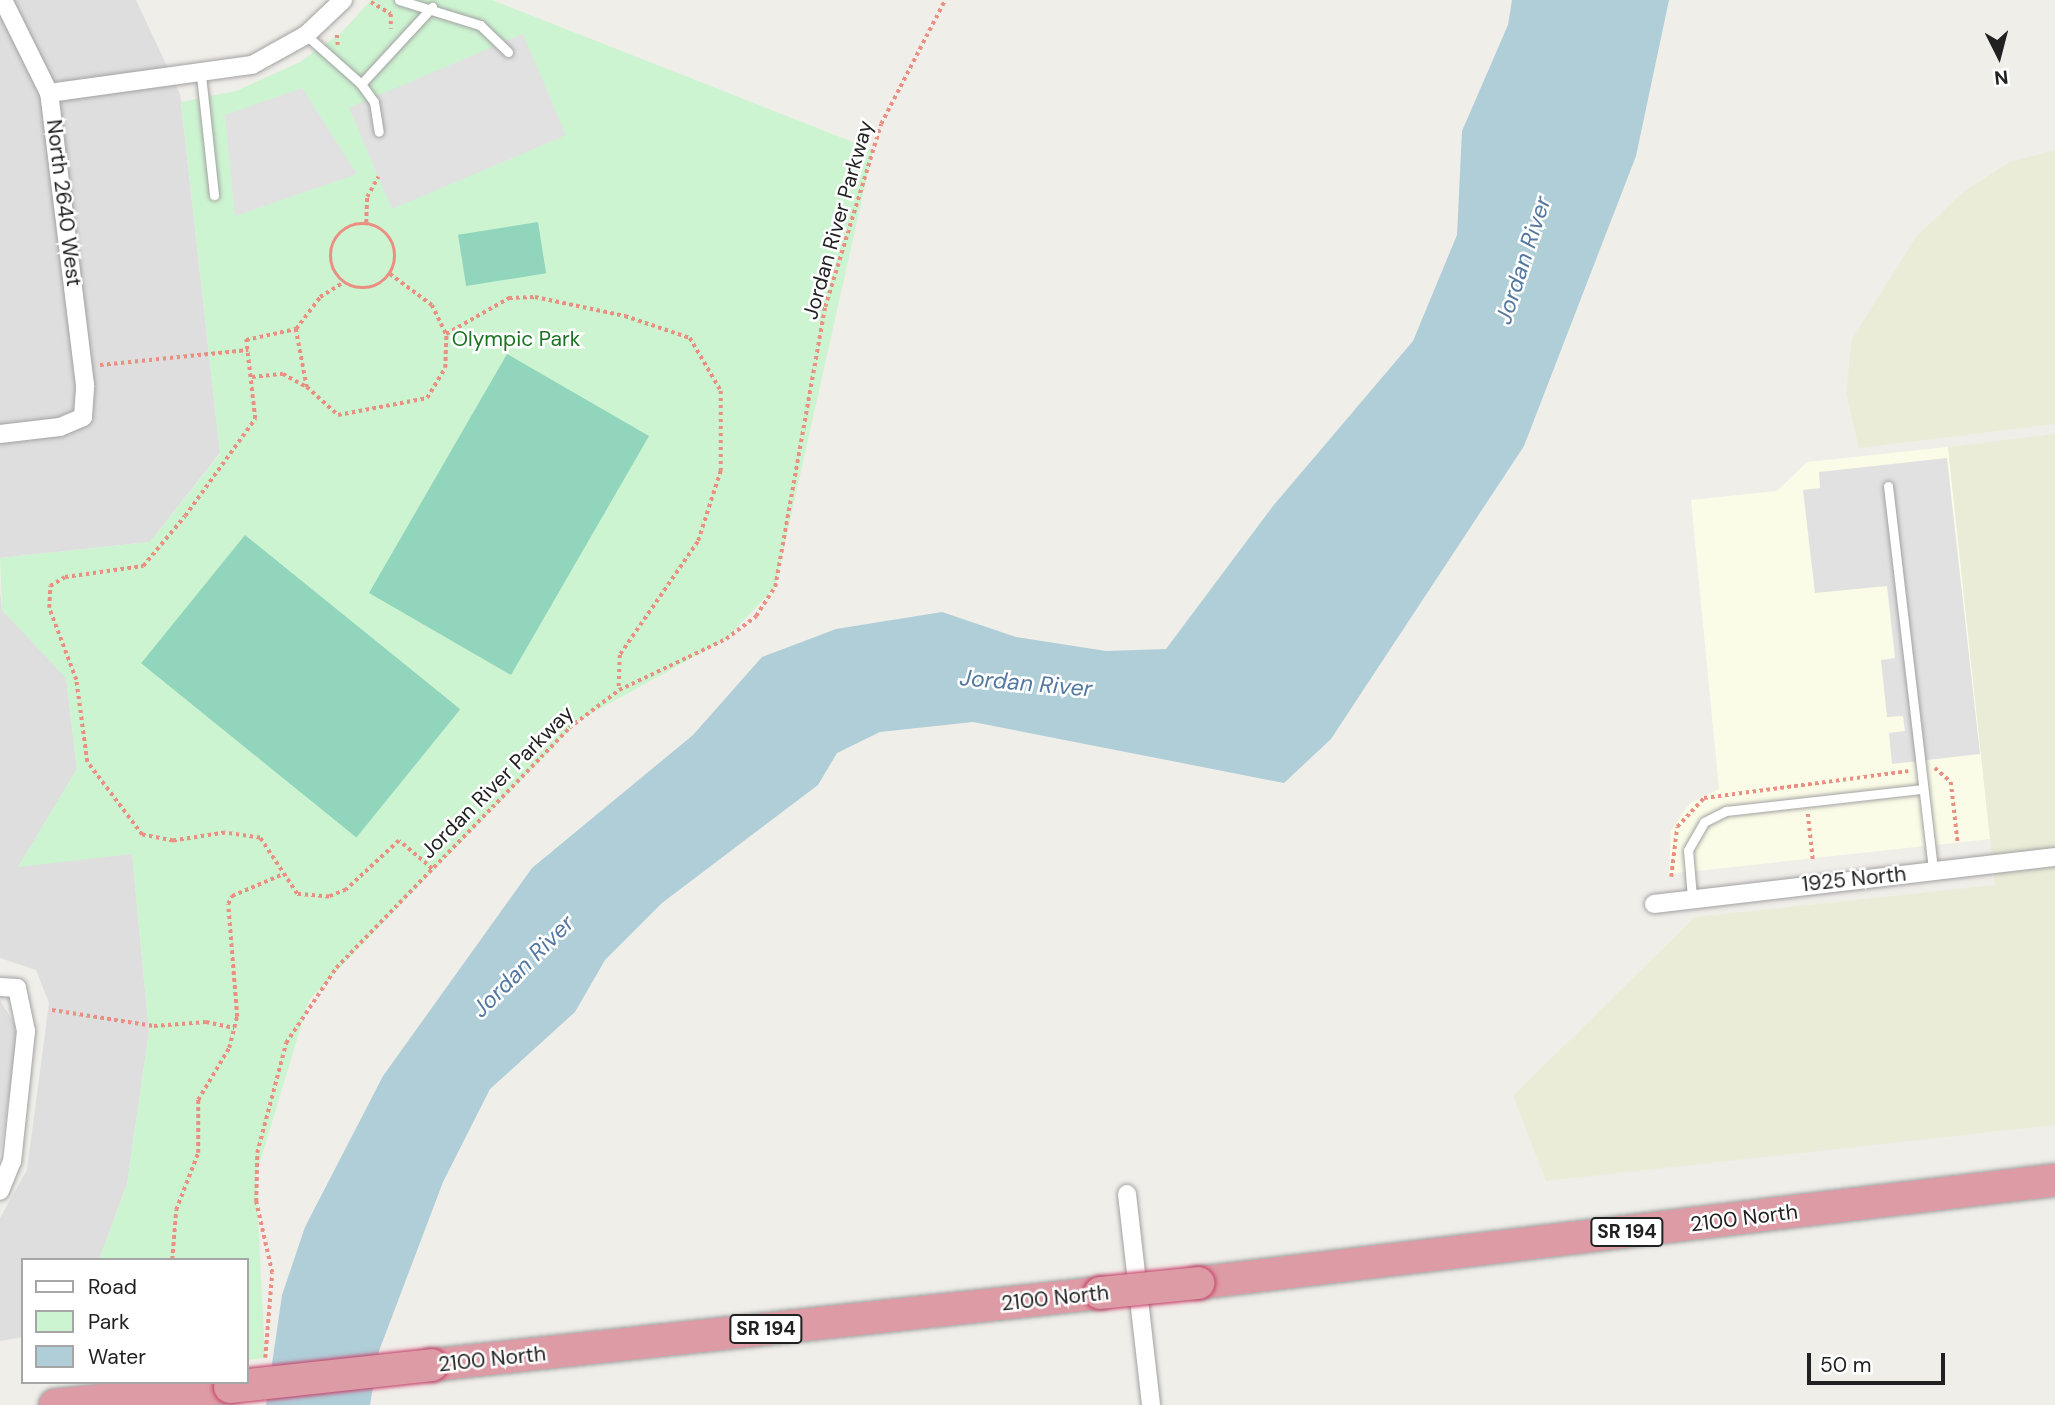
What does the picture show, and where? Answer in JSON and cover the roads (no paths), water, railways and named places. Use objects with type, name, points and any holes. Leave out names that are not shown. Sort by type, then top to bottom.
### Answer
[{"type":"highway","name":"2100 North","points":[[55,1405],[1198,1283],[2055,1180]]},
{"type":"street","name":"North 2640 West","points":[[0,434],[60,427],[83,417],[84,371],[49,93],[3,0]]},
{"type":"street","points":[[49,93],[201,75],[252,65],[306,35],[343,0]]},
{"type":"street","name":"1925 North","points":[[1654,904],[1692,897],[2055,858]]},
{"type":"street","points":[[0,1191],[12,1161],[25,1070],[8,988]]},
{"type":"street","points":[[1127,1194],[1152,1405]]},
{"type":"lane","points":[[399,0],[432,7],[480,24],[508,52]]},
{"type":"lane","points":[[361,84],[432,7]]},
{"type":"lane","points":[[306,35],[361,84],[374,102],[379,132]]},
{"type":"lane","points":[[201,75],[214,195]]},
{"type":"lane","points":[[1888,486],[1921,789],[1933,871]]},
{"type":"lane","points":[[1692,897],[1688,850],[1704,822],[1727,811],[1921,789]]},
{"type":"water","name":"Jordan River","points":[[1512,0],[1669,0],[1636,156],[1524,446],[1331,739],[1284,783],[973,722],[880,732],[837,753],[818,785],[662,903],[605,960],[575,1012],[490,1089],[443,1182],[379,1351],[370,1405],[266,1405],[282,1295],[305,1227],[383,1076],[532,868],[693,735],[762,657],[836,629],[942,612],[1016,637],[1106,651],[1166,649],[1273,506],[1413,341],[1457,235],[1462,131],[1508,25]]},
{"type":"park label","name":"Olympic Park","points":[[516,339]]}]
